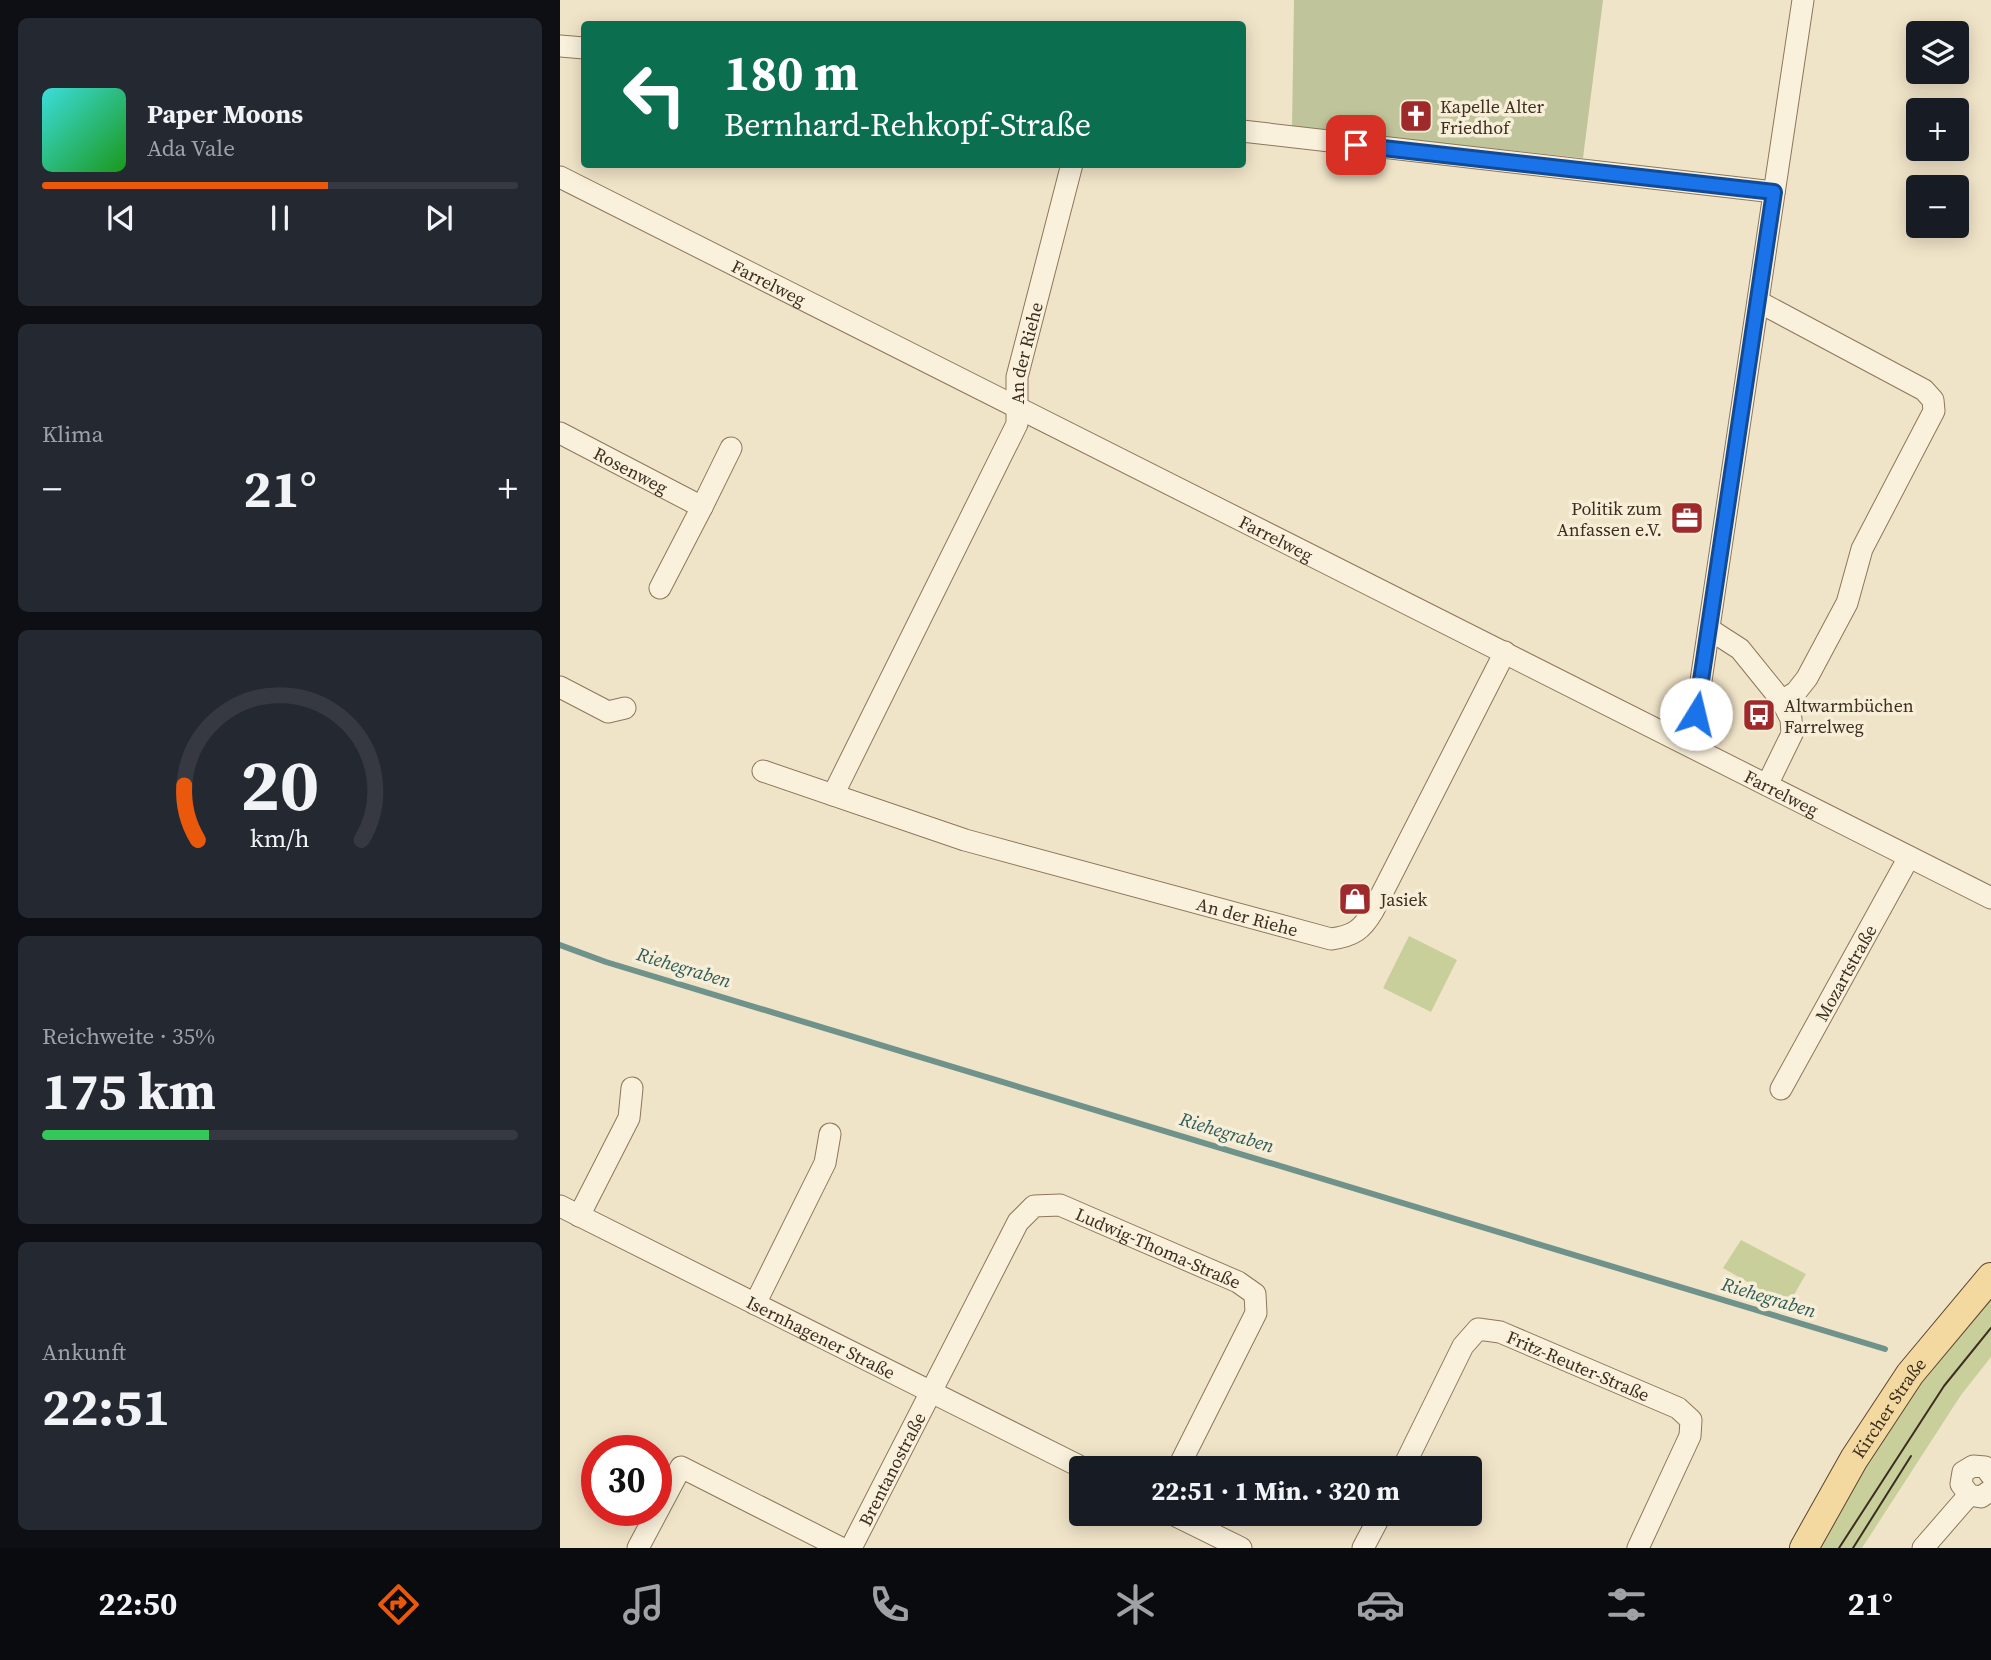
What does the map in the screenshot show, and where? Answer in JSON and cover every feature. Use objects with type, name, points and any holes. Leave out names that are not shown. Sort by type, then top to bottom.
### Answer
[{"type":"main road","name":"Kircher Straße","points":[[1804,1548],[1854,1459],[1910,1374],[1991,1277]]},
{"type":"street","points":[[1683,742],[1696,714],[1803,0]]},
{"type":"street","points":[[560,46],[581,48]]},
{"type":"street","points":[[1246,131],[1774,192]]},
{"type":"street","name":"An der Riehe","points":[[833,795],[1017,424],[1017,377],[1071,168]]},
{"type":"street","name":"Farrelweg","points":[[560,177],[1991,898]]},
{"type":"street","points":[[1759,302],[1924,390],[1933,400],[1934,411],[1862,549],[1847,603],[1807,678],[1796,692],[1782,701]]},
{"type":"street","name":"Rosenweg","points":[[560,433],[702,507]]},
{"type":"street","points":[[660,588],[732,448]]},
{"type":"street","points":[[1709,629],[1740,649],[1782,701],[1791,719],[1793,734],[1766,785]]},
{"type":"street","name":"An der Riehe","points":[[763,771],[1011,853],[1331,939],[1349,936],[1363,928],[1505,652]]},
{"type":"street","points":[[560,687],[608,712],[625,708]]},
{"type":"street","name":"Mozartstraße","points":[[1781,1089],[1909,857]]},
{"type":"street","points":[[579,1216],[629,1118],[632,1088]]},
{"type":"street","points":[[755,1304],[825,1163],[830,1134]]},
{"type":"street","name":"Ludwig-Thoma-Straße","points":[[933,1391],[1018,1222],[1034,1206],[1060,1205],[1238,1282],[1255,1294],[1256,1313],[1184,1456]]},
{"type":"street","name":"Isernhagener Straße","points":[[560,1206],[1069,1461]]},
{"type":"street","name":"Fritz-Reuter-Straße","points":[[1410,1456],[1463,1346],[1478,1329],[1500,1332],[1678,1408],[1691,1420],[1690,1436],[1638,1548]]},
{"type":"street","name":"Brentanostraße","points":[[851,1548],[933,1391]]},
{"type":"street","points":[[1991,1475],[1986,1467],[1973,1466],[1963,1472],[1961,1484],[1969,1495],[1981,1497],[1991,1490]]},
{"type":"street","points":[[638,1548],[681,1467],[841,1548]]},
{"type":"street","points":[[1923,1548],[1969,1495]]},
{"type":"street","points":[[1196,1526],[1241,1548]]},
{"type":"street","points":[[1363,1548],[1375,1526]]},
{"type":"green space","points":[[1294,0],[1603,0],[1583,158],[1292,127]]},
{"type":"green space","points":[[1409,936],[1457,960],[1431,1012],[1383,988]]},
{"type":"green space","points":[[1741,1240],[1806,1274],[1788,1305],[1723,1268]]},
{"type":"green space","points":[[1991,1289],[1991,1357],[1961,1395],[1862,1548],[1820,1548],[1890,1423]]},
{"type":"waterway","name":"Riehegraben","points":[[560,945],[606,962],[1885,1349]]},
{"type":"tram line","points":[[1839,1548],[1944,1386],[1991,1328]]},
{"type":"tram line","points":[[1853,1548],[1911,1456]]},
{"type":"place","name":"Kapelle Alter Friedhof","points":[[1416,116]]},
{"type":"place","name":"Politik zum Anfassen e.V.","points":[[1687,518]]},
{"type":"place","name":"Altwarmbüchen Farrelweg","points":[[1759,715]]},
{"type":"place","name":"Jasiek","points":[[1355,899]]},
{"type":"route","points":[[1356,145],[1774,192],[1696,714]]}]
